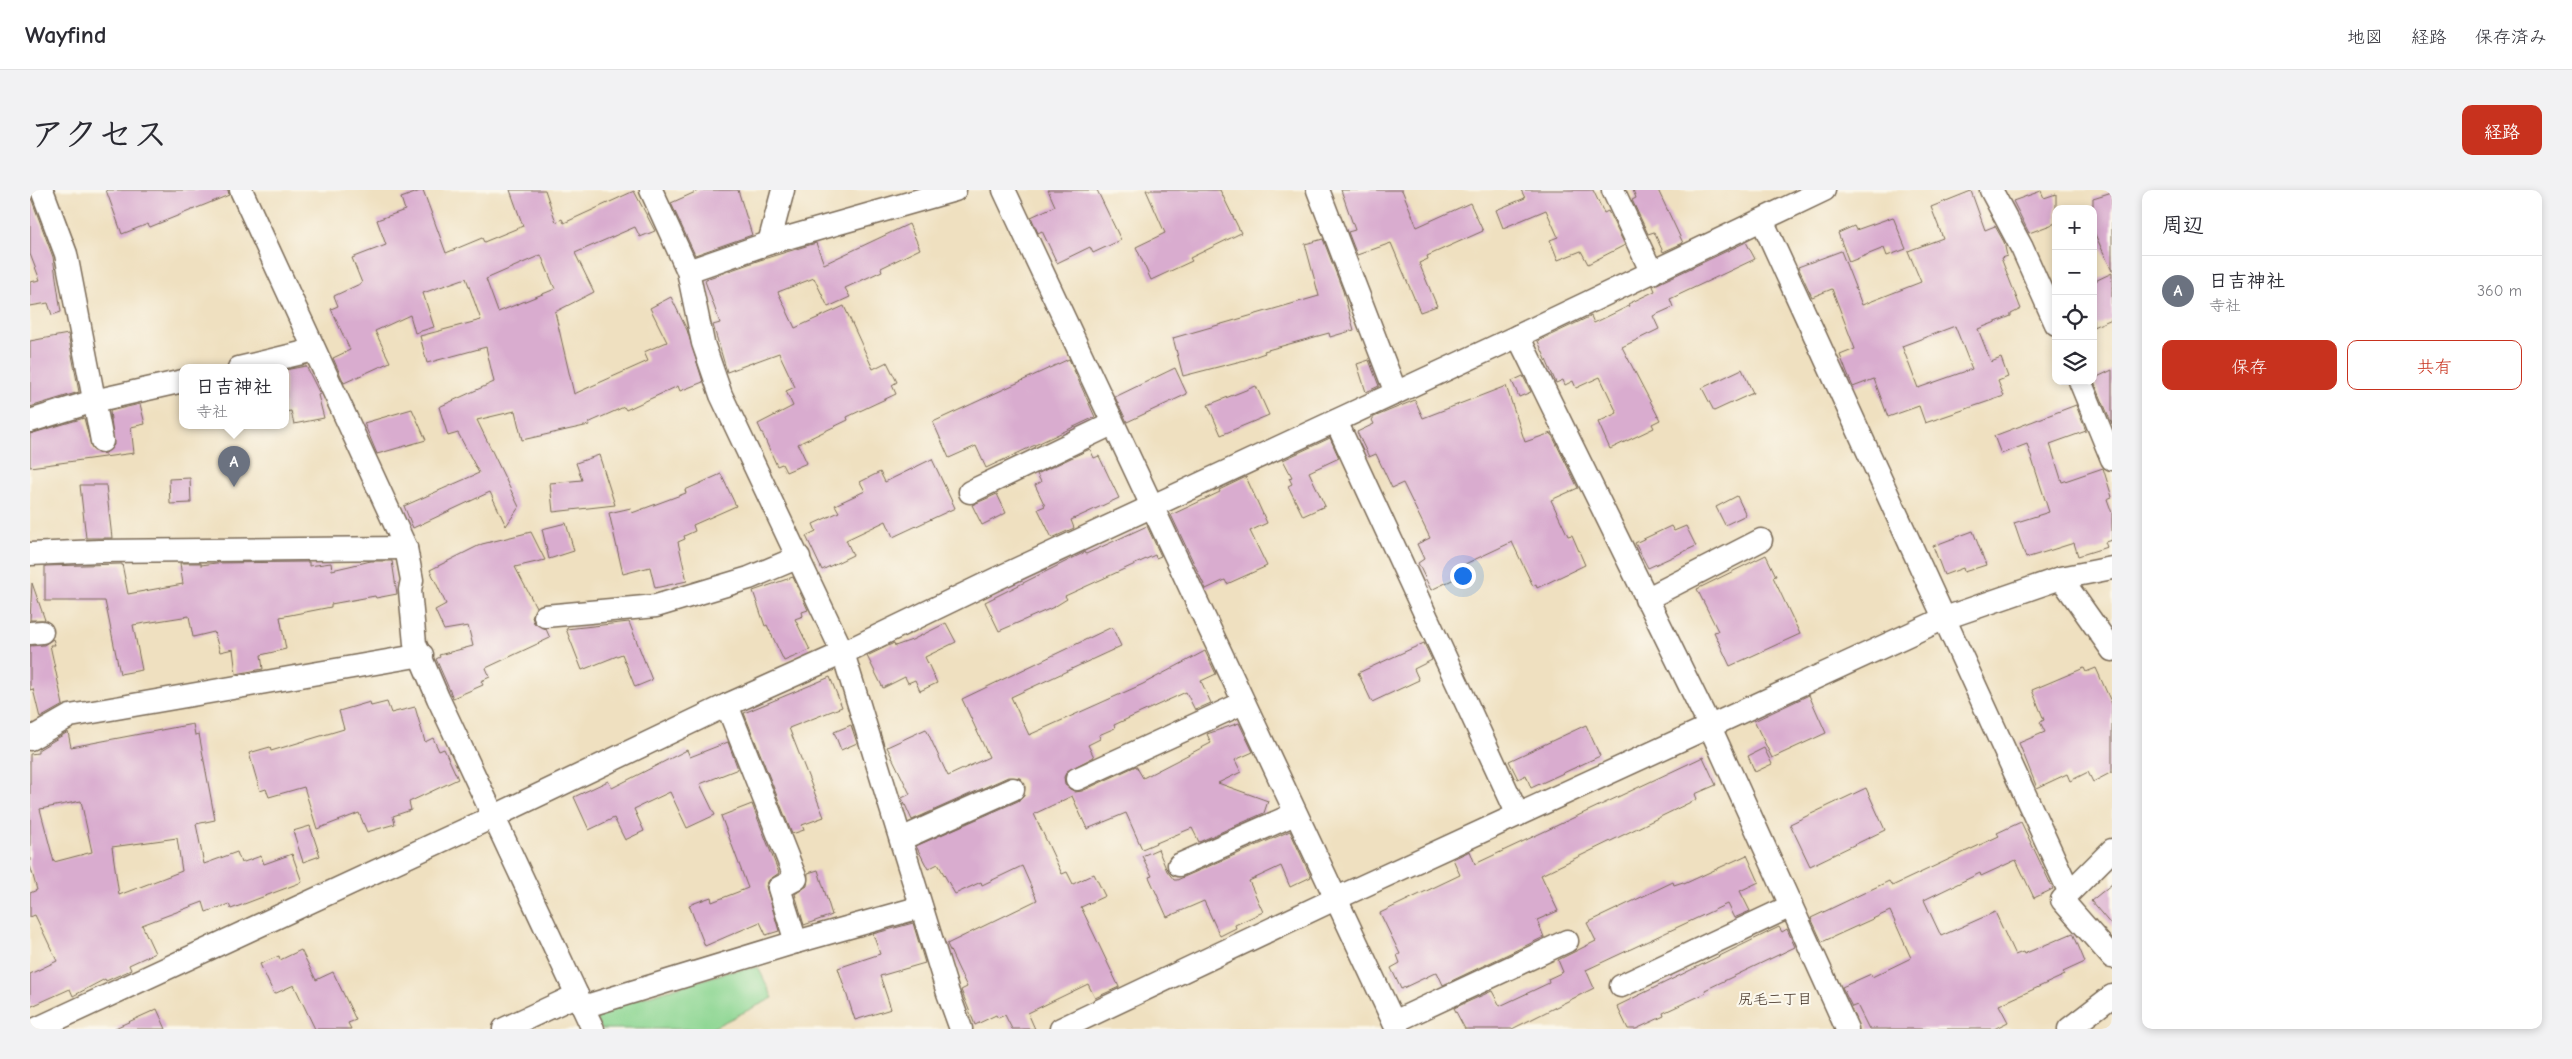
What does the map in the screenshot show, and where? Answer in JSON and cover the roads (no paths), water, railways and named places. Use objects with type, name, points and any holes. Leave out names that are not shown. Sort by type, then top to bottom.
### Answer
[{"type":"street","points":[[42,190],[66,254],[102,441]]},
{"type":"street","points":[[242,190],[406,548],[412,580],[410,590],[415,644],[422,655],[438,698],[495,816],[593,1029]]},
{"type":"street","points":[[651,190],[688,270],[703,343],[721,395],[844,653],[921,907],[961,1029]]},
{"type":"street","points":[[769,243],[783,190]]},
{"type":"street","points":[[688,270],[769,243],[955,190]]},
{"type":"street","points":[[1004,190],[1151,508],[1396,1025],[1567,942]]},
{"type":"street","points":[[1318,190],[1396,393]]},
{"type":"street","points":[[1613,190],[1652,273]]},
{"type":"street","points":[[36,1029],[495,816],[727,705],[844,653],[996,579],[1518,336],[1824,190]]},
{"type":"street","points":[[1991,190],[2022,248],[2052,315]]},
{"type":"street","points":[[1762,220],[2070,891]]},
{"type":"street","points":[[1518,336],[1710,727],[1847,1029]]},
{"type":"street","points":[[256,364],[314,350]]},
{"type":"street","points":[[30,421],[94,401],[179,383]]},
{"type":"street","points":[[2082,385],[2112,459]]},
{"type":"street","points":[[1336,420],[1518,815]]},
{"type":"street","points":[[970,492],[1112,424]]},
{"type":"street","points":[[1646,598],[1762,540]]},
{"type":"street","points":[[30,554],[99,551],[406,548]]},
{"type":"street","points":[[545,616],[656,606],[750,578],[799,558]]},
{"type":"street","points":[[1061,1029],[1335,899],[1945,618],[2061,578],[2112,568]]},
{"type":"street","points":[[2061,578],[2112,650]]},
{"type":"street","points":[[30,739],[70,716],[422,655]]},
{"type":"street","points":[[1077,778],[1243,703]]},
{"type":"street","points":[[727,705],[796,879],[780,888],[796,942]]},
{"type":"street","points":[[901,839],[1012,789]]},
{"type":"street","points":[[1180,865],[1295,814]]},
{"type":"street","points":[[2112,850],[2062,900],[2112,957]]},
{"type":"street","points":[[1621,986],[1790,906]]},
{"type":"street","points":[[504,1029],[580,1001],[921,907]]},
{"type":"street","points":[[2069,1029],[2112,996]]},
{"type":"place","name":"日吉神社","points":[[234,487]]},
{"type":"district","name":"尻毛二丁目","points":[[1775,999]]}]
